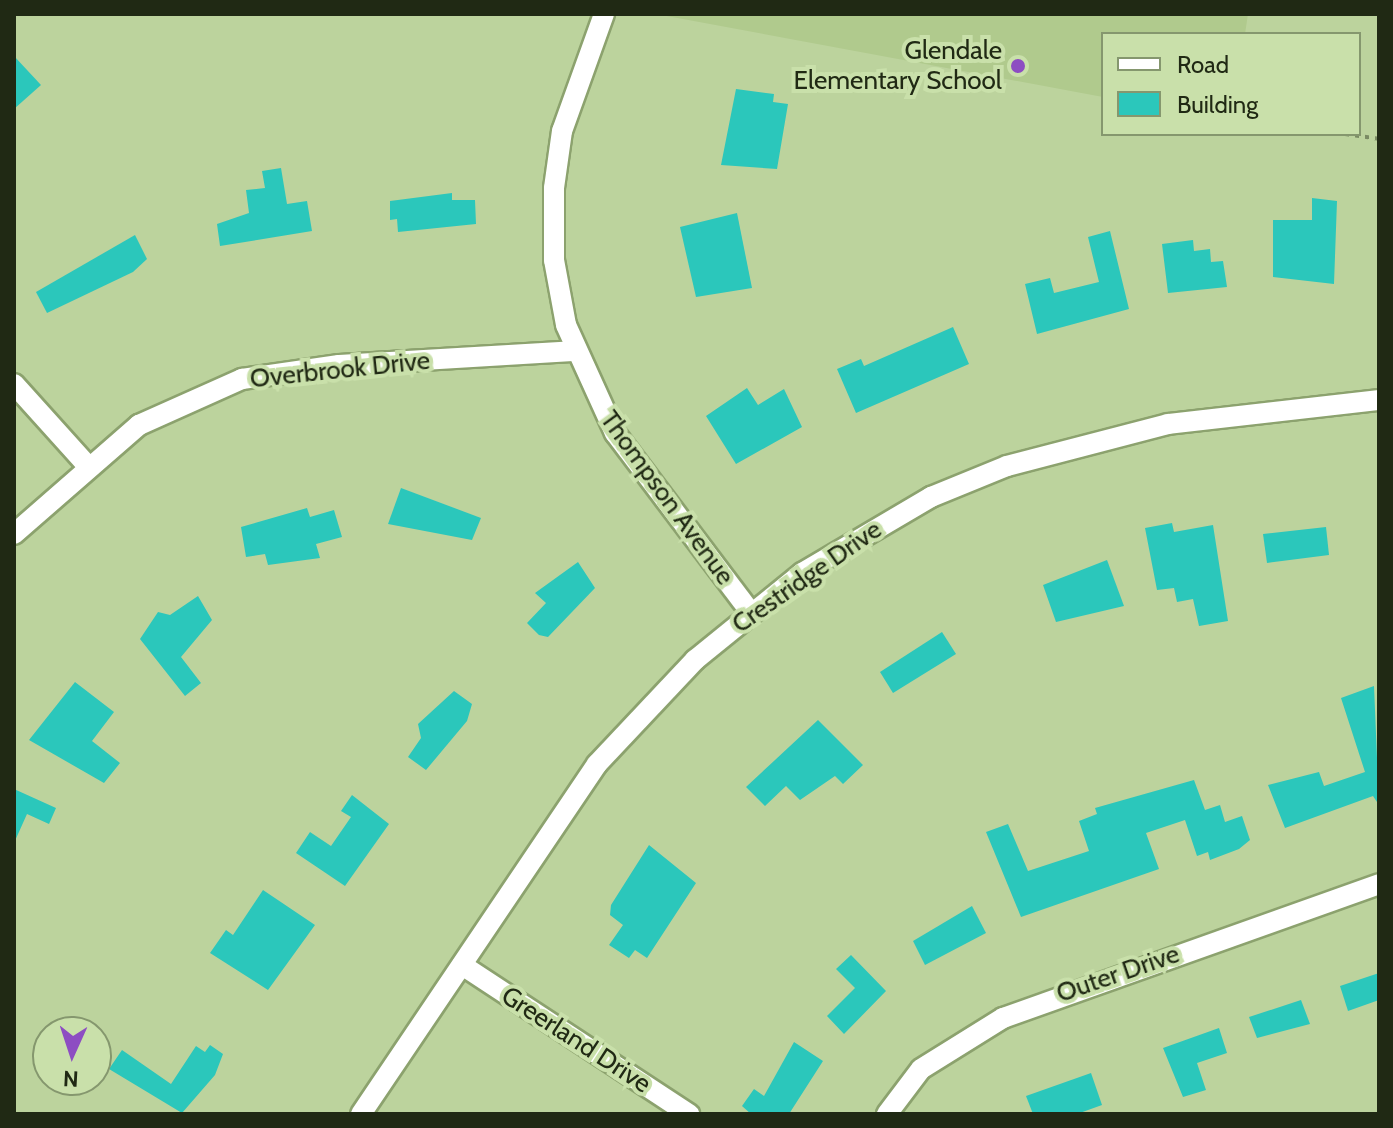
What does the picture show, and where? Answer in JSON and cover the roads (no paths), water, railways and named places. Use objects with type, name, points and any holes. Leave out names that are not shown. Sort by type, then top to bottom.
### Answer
[{"type":"street","name":"Thompson Avenue","points":[[604,14],[562,131],[554,188],[554,260],[573,351],[615,433],[749,610]]},
{"type":"street","name":"Overbrook Drive","points":[[14,534],[87,465],[163,410],[242,379],[339,365],[573,351]]},
{"type":"street","points":[[14,384],[87,465]]},
{"type":"street","name":"Crestridge Drive","points":[[361,1114],[597,764],[749,610],[870,530],[1007,466],[1168,424],[1379,400]]},
{"type":"street","name":"Outer Drive","points":[[887,1114],[921,1069],[1003,1018],[1379,884]]},
{"type":"street","name":"Greerland Drive","points":[[462,965],[689,1114]]},
{"type":"place","name":"Glendale Elementary School","points":[[1018,66]]}]
